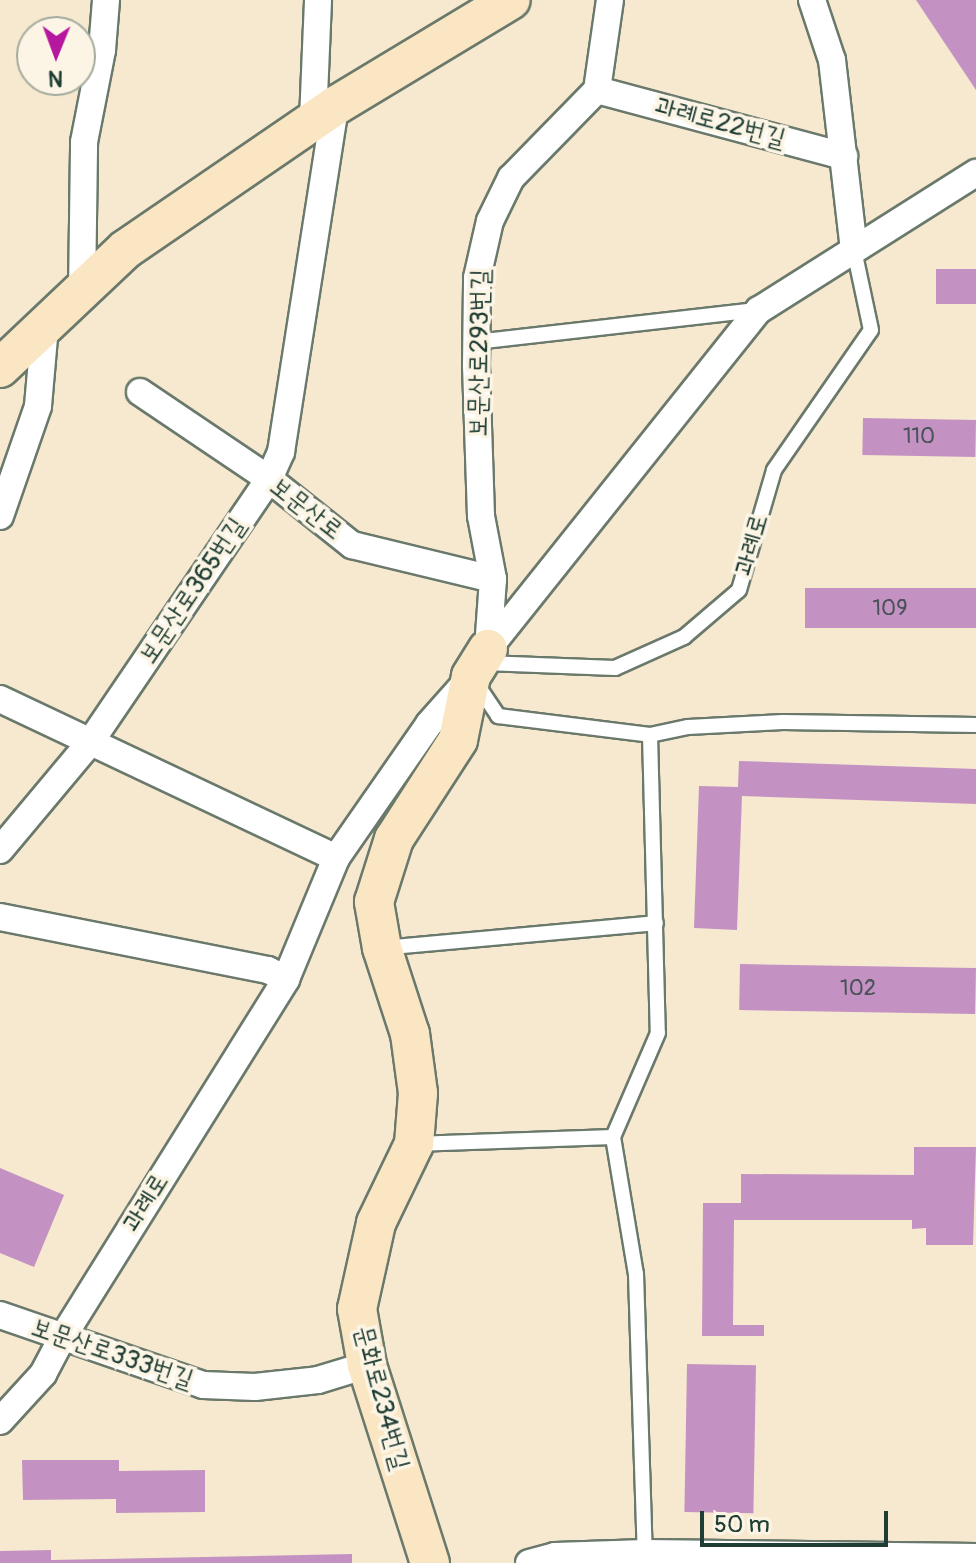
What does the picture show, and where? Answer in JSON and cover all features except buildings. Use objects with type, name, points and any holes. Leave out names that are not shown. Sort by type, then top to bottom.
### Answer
[{"type":"main road","points":[[0,368],[126,249],[324,113],[511,0]]},
{"type":"main road","name":"문화로234번길","points":[[430,1563],[367,1365],[357,1309],[376,1223],[414,1144],[418,1093],[410,1034],[382,948],[374,902],[394,839],[458,740],[480,663]]},
{"type":"street","points":[[82,292],[84,142],[102,50],[106,0]]},
{"type":"street","points":[[318,0],[324,113]]},
{"type":"street","points":[[597,90],[610,0]]},
{"type":"street","points":[[812,0],[832,60],[854,250]]},
{"type":"street","name":"과례로22번길","points":[[597,90],[844,156]]},
{"type":"street","name":"보문산로293번길","points":[[480,663],[493,579],[481,516],[477,278],[490,221],[511,178],[597,90]]},
{"type":"street","name":"보문산로365번길","points":[[0,850],[91,741],[269,479],[281,452],[324,113]]},
{"type":"street","name":"과례로","points":[[0,1421],[43,1374],[62,1338],[286,979],[336,858],[429,724],[759,310],[976,173]]},
{"type":"street","points":[[0,516],[38,406],[45,326]]},
{"type":"street","name":"보문산로","points":[[140,392],[269,479],[352,545],[493,579]]},
{"type":"street","points":[[0,699],[336,858]]},
{"type":"street","points":[[0,917],[268,970],[286,979]]},
{"type":"street","name":"보문산로333번길","points":[[0,1315],[203,1385],[255,1387],[318,1380],[367,1365]]},
{"type":"street","points":[[529,1563],[555,1556],[645,1553],[976,1557]]},
{"type":"lane","name":"과례로","points":[[480,663],[615,668],[684,637],[739,590],[774,470],[871,330],[854,250]]},
{"type":"lane","name":"과례로","points":[[476,342],[759,310]]},
{"type":"lane","points":[[480,663],[498,716],[650,735],[688,727],[783,722],[976,725]]},
{"type":"lane","points":[[645,1553],[636,1274],[613,1137],[658,1033],[650,735]]},
{"type":"lane","points":[[382,948],[656,923]]},
{"type":"lane","points":[[414,1144],[613,1137]]}]
